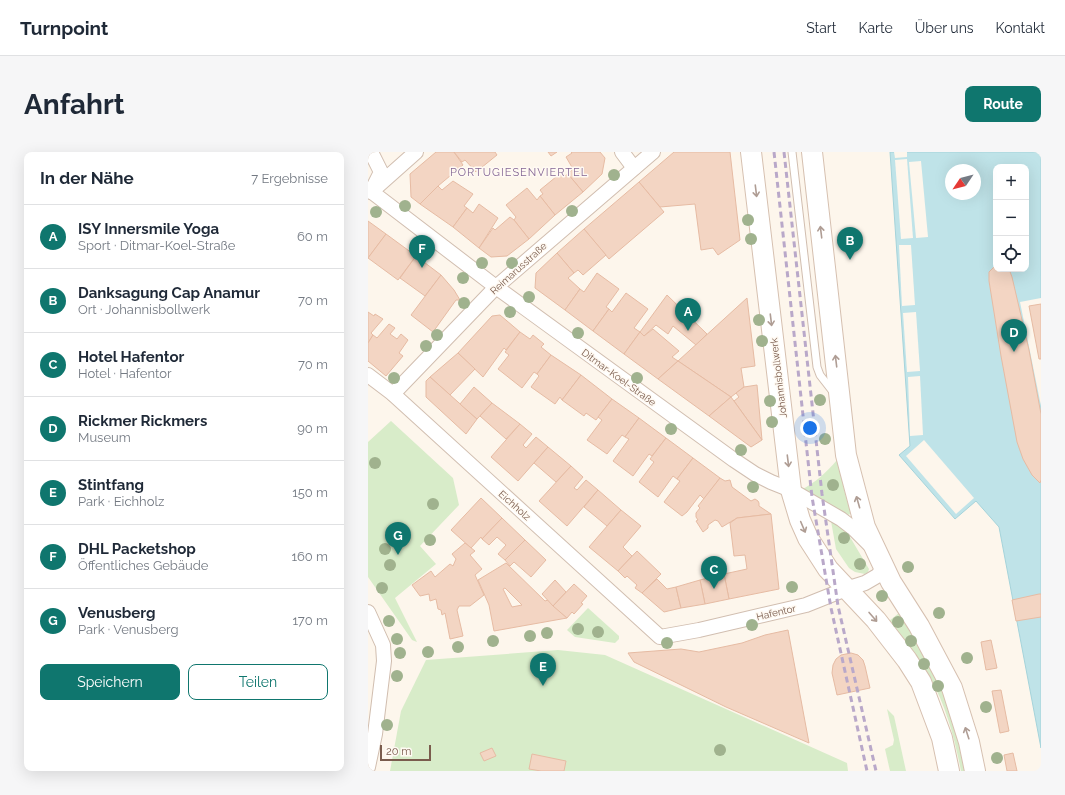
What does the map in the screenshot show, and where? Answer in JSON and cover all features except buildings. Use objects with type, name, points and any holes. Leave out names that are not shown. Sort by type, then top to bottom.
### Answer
[{"type":"main road","name":"Johannisbollwerk","points":[[751,152],[791,490],[800,520],[808,538],[828,569],[876,620],[922,682],[942,738],[949,771]]},
{"type":"main road","points":[[812,152],[845,449],[852,481],[865,526],[880,560],[902,600],[919,626],[952,688],[970,742],[975,771]]},
{"type":"street","points":[[369,191],[381,172],[371,152]]},
{"type":"street","points":[[369,191],[416,152]]},
{"type":"street","points":[[622,152],[634,168]]},
{"type":"street","name":"Reimarusstraße","points":[[393,394],[496,287],[653,152]]},
{"type":"street","name":"Ditmar-Koel-Straße","points":[[369,191],[496,287],[734,460],[755,474],[791,490],[841,519],[859,534],[880,560]]},
{"type":"street","name":"Eichholz","points":[[368,375],[393,394],[660,636]]},
{"type":"street","name":"Hafentor","points":[[660,636],[699,630],[806,605],[868,581],[880,573],[880,560]]},
{"type":"street","points":[[368,612],[383,645],[384,661],[376,726],[368,767]]},
{"type":"lane","points":[[792,152],[818,367],[820,375],[840,401]]},
{"type":"green space","points":[[391,421],[453,478],[459,505],[420,546],[436,564],[395,598],[417,642],[412,640],[368,577],[368,442]]},
{"type":"green space","points":[[837,460],[851,512],[849,515],[801,492],[801,490],[820,477]]},
{"type":"green space","points":[[831,521],[842,527],[847,532],[869,569],[868,572],[865,574],[855,572],[849,568],[836,549]]},
{"type":"green space","points":[[588,608],[619,636],[619,639],[615,643],[575,637],[567,630]]},
{"type":"green space","points":[[899,613],[936,676],[955,720],[967,771],[961,771],[949,723],[936,688],[920,663],[889,621]]},
{"type":"green space","points":[[558,650],[605,655],[847,763],[848,771],[390,771],[401,711],[426,660]]},
{"type":"green space","points":[[887,709],[894,716],[906,771],[890,771],[885,749],[893,745],[894,740]]},
{"type":"water","points":[[890,152],[1041,152],[1041,748],[999,527],[976,501],[955,519],[899,455],[910,446]]},
{"type":"pier","points":[[894,152],[907,152],[907,157],[895,158]]},
{"type":"pier","points":[[907,159],[913,238],[901,239],[895,160]]},
{"type":"pier","points":[[921,161],[928,237],[916,238],[909,162]]},
{"type":"pier","points":[[899,245],[911,245],[915,305],[902,306]]},
{"type":"pier","points":[[1041,298],[1041,406],[1020,302]]},
{"type":"pier","points":[[916,312],[920,371],[907,372],[903,313]]},
{"type":"pier","points":[[920,376],[923,435],[910,436],[908,377]]},
{"type":"pier","points":[[924,440],[974,498],[956,514],[906,456]]},
{"type":"railway","points":[[774,152],[812,497],[831,608],[867,771]]},
{"type":"railway","points":[[784,152],[822,494],[838,606],[876,771]]},
{"type":"place","name":"Danksagung Cap Anamur","points":[[850,260]]},
{"type":"place","name":"DHL Packetshop","points":[[422,268]]},
{"type":"place","name":"ISY Innersmile Yoga","points":[[688,331]]},
{"type":"place","name":"Rickmer Rickmers","points":[[1014,352]]},
{"type":"place","name":"Venusberg","points":[[398,555]]},
{"type":"place","name":"Hotel Hafentor","points":[[714,589]]},
{"type":"place","name":"Stintfang","points":[[543,686]]},
{"type":"district","name":"PORTUGIESENVIERTEL","points":[[519,172]]}]
